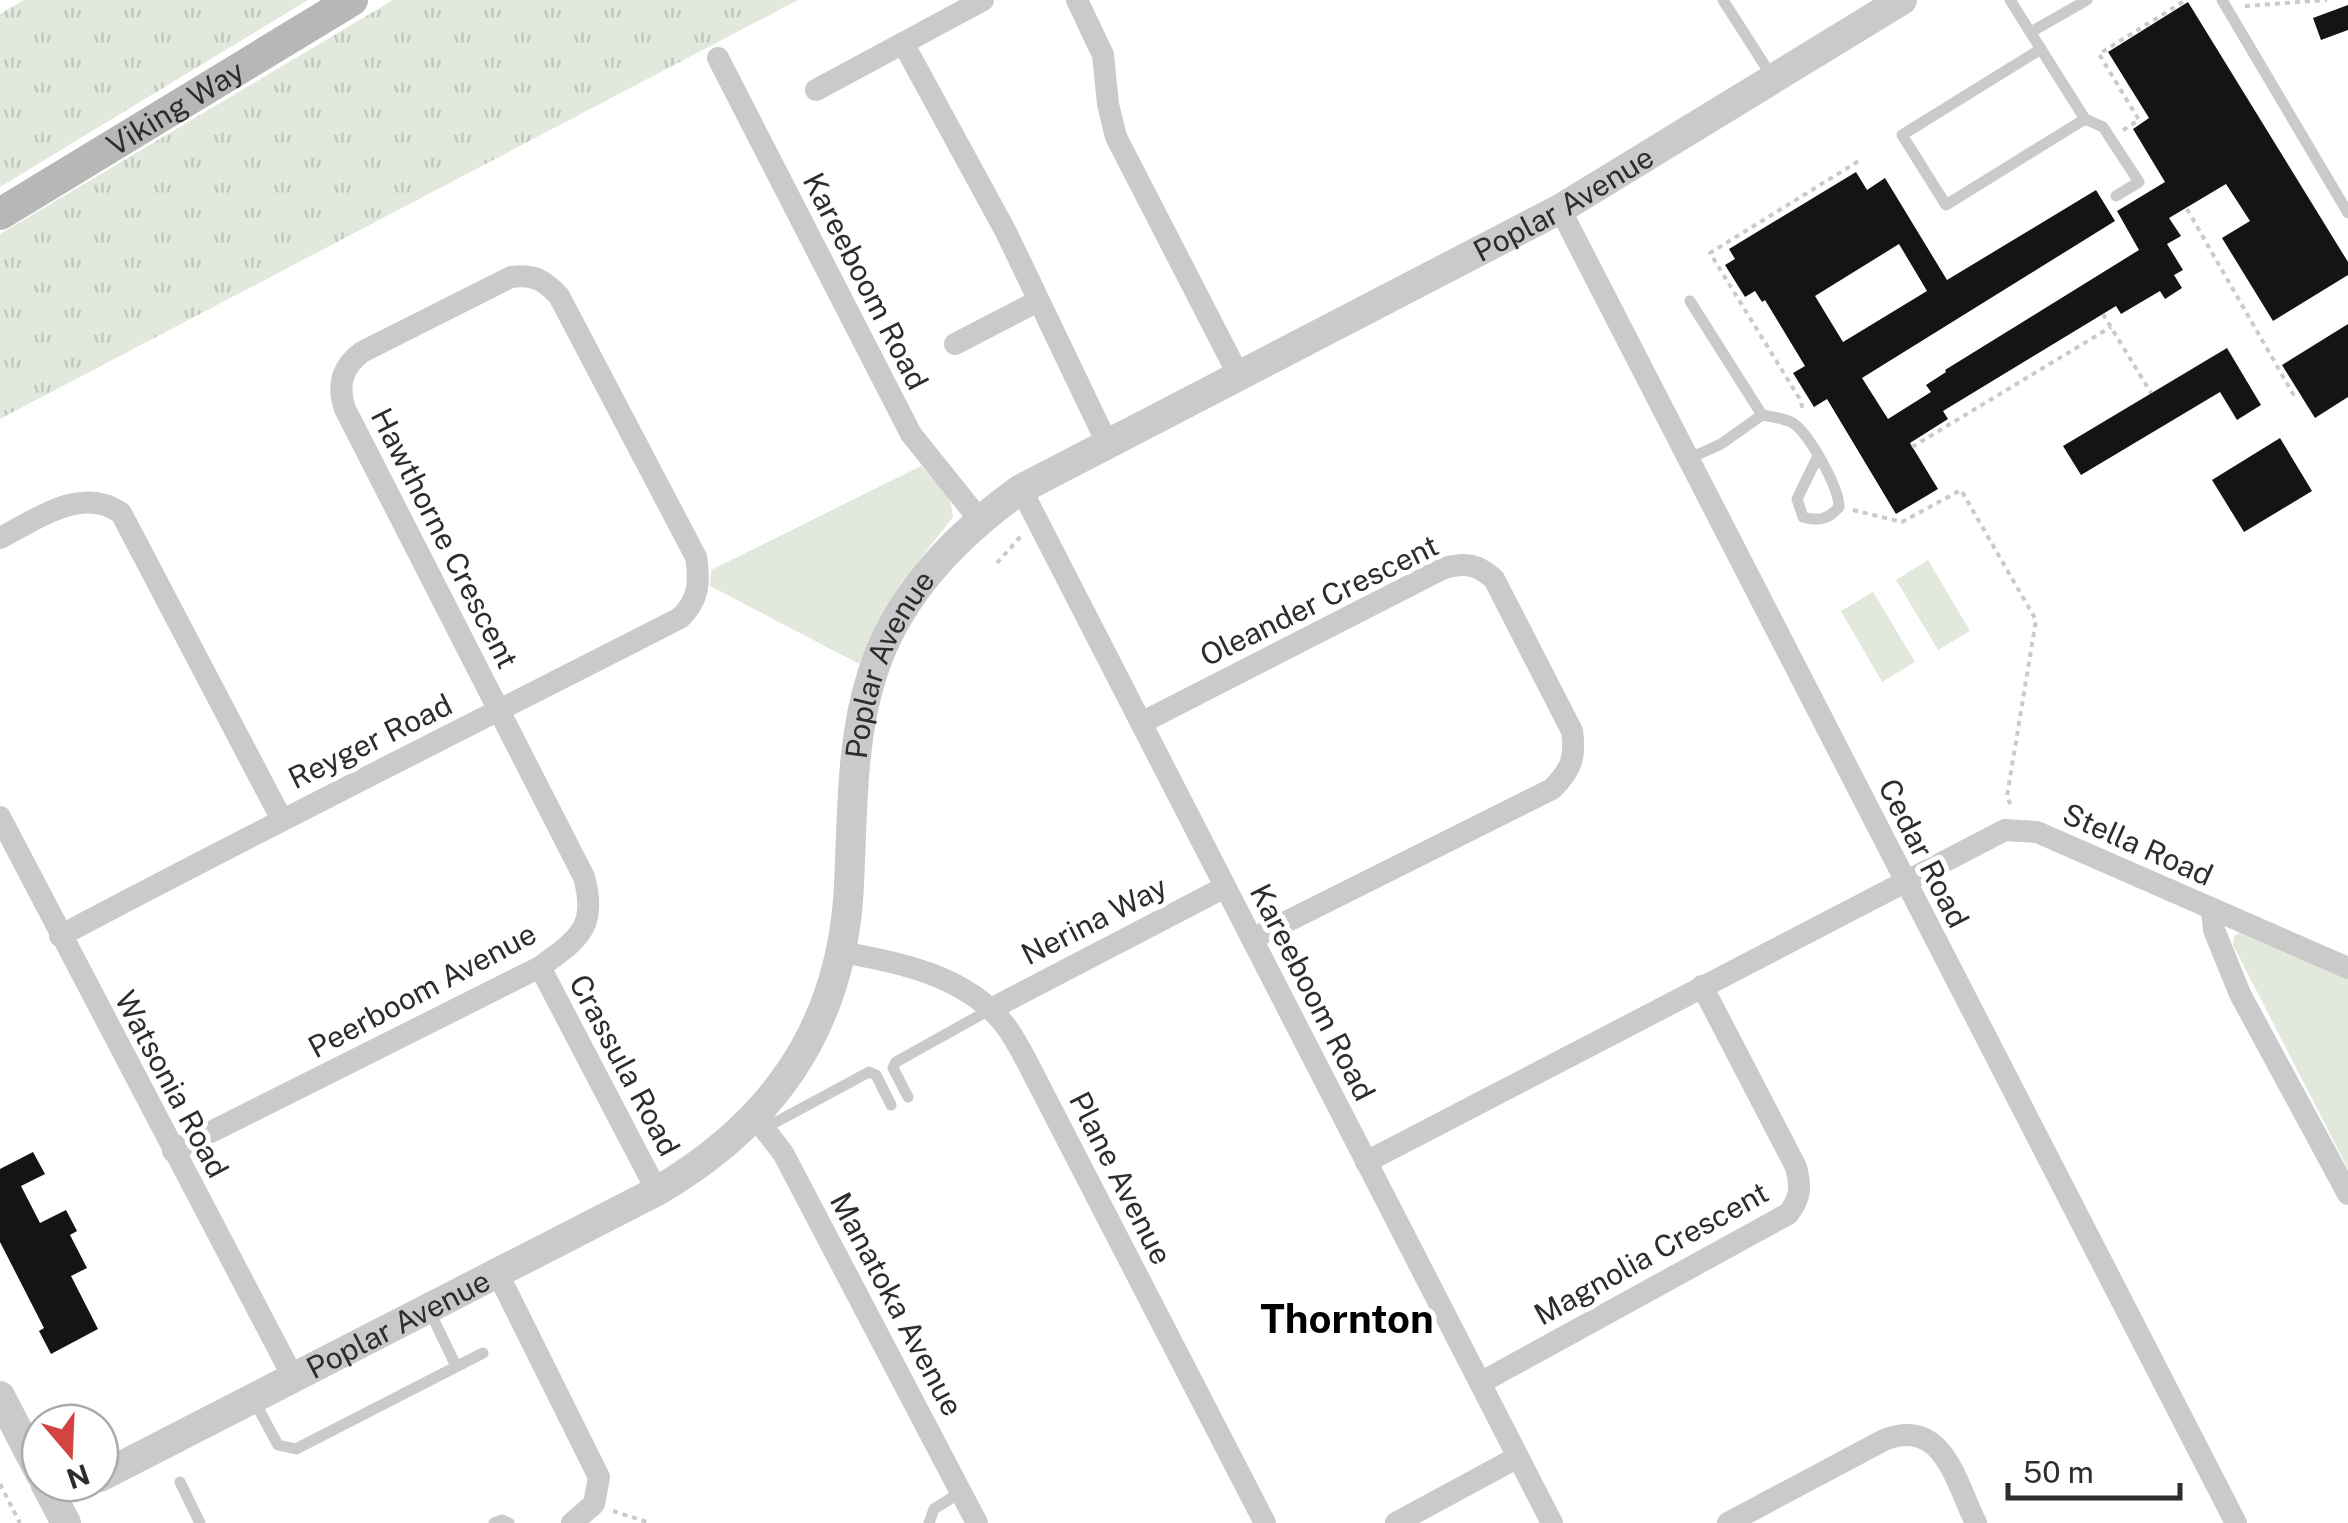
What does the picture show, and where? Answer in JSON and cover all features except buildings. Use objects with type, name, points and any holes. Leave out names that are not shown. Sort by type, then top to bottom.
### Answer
[{"type":"main road","name":"Viking Way","points":[[0,214],[352,0]]},
{"type":"street","points":[[816,90],[983,0]]},
{"type":"street","points":[[1078,0],[1103,56],[1116,137],[1239,376]]},
{"type":"street","name":"Poplar Avenue","points":[[120,1467],[657,1191],[760,1123],[817,1026],[842,952],[858,740],[872,672],[898,616],[917,588],[979,519],[1020,490],[1560,209],[1902,0]]},
{"type":"street","points":[[903,43],[1006,232],[1108,445]]},
{"type":"street","name":"Kareeboom Road","points":[[718,58],[911,434],[979,519]]},
{"type":"street","name":"Cedar Road","points":[[1560,209],[2236,1523]]},
{"type":"street","name":"Hawthorne Crescent","points":[[500,710],[345,409],[342,376],[362,352],[512,277],[526,275],[544,280],[559,296],[696,557],[698,592]]},
{"type":"street","points":[[955,344],[1038,300]]},
{"type":"street","name":"Kareeboom Road","points":[[1020,490],[1552,1523]]},
{"type":"street","points":[[0,538],[81,500],[105,502],[121,514],[281,818]]},
{"type":"street","name":"Oleander Crescent","points":[[1140,723],[1444,568],[1463,563],[1481,568],[1494,579],[1503,596],[1572,731],[1576,754],[1569,772],[1552,789],[1252,940]]},
{"type":"street","name":"Reyger Road","points":[[60,936],[281,818],[680,618],[691,608],[698,592]]},
{"type":"street","name":"Peerboom Avenue","points":[[173,1151],[540,967],[577,940],[590,918],[590,896],[584,877],[500,710]]},
{"type":"street","name":"Watsonia Road","points":[[0,817],[292,1378]]},
{"type":"street","name":"Stella Road","points":[[1904,882],[1993,835],[2018,829],[2037,832],[2348,968]]},
{"type":"street","points":[[1366,1162],[1904,882]]},
{"type":"street","name":"Nerina Way","points":[[990,1009],[1225,887]]},
{"type":"street","points":[[2212,911],[2217,940],[2240,994],[2348,1194]]},
{"type":"street","name":"Plane Avenue","points":[[842,952],[880,959],[949,982],[990,1009],[1014,1038],[1264,1523]]},
{"type":"street","name":"Crassula Road","points":[[540,967],[657,1191]]},
{"type":"street","name":"Magnolia Crescent","points":[[1480,1383],[1788,1214],[1799,1201],[1796,1167],[1702,986]]},
{"type":"street","name":"Manatoka Avenue","points":[[760,1123],[782,1153],[977,1523]]},
{"type":"street","points":[[497,1272],[599,1476],[594,1504],[572,1523]]},
{"type":"street","points":[[0,1397],[20,1435]]},
{"type":"street","points":[[1728,1523],[1884,1440],[1900,1434],[1920,1434],[1932,1441],[1943,1456],[1976,1523]]},
{"type":"street","points":[[1396,1523],[1518,1457]]},
{"type":"lane","points":[[1723,0],[1773,79]]},
{"type":"lane","points":[[2010,0],[2085,119],[2103,126],[2139,182],[2116,196]]},
{"type":"lane","points":[[2031,32],[2087,0]]},
{"type":"lane","points":[[2223,3],[2348,213]]},
{"type":"lane","points":[[2042,49],[1902,135],[1946,205],[2085,119]]},
{"type":"lane","points":[[1690,301],[1762,416],[1794,424],[1808,439],[1834,484],[1838,507],[1822,519],[1804,517],[1798,509],[1800,488],[1817,458]]},
{"type":"lane","points":[[1688,459],[1721,444],[1762,416]]},
{"type":"lane","points":[[908,1097],[893,1068],[896,1062],[990,1009]]},
{"type":"lane","points":[[760,1123],[869,1072],[876,1075],[891,1105]]},
{"type":"lane","points":[[428,1308],[456,1366]]},
{"type":"lane","points":[[252,1398],[278,1445],[296,1449],[483,1352]]},
{"type":"lane","points":[[180,1482],[200,1523]]},
{"type":"lane","points":[[929,1523],[934,1509],[962,1492]]},
{"type":"lane","points":[[494,1523],[509,1523]]},
{"type":"path","points":[[2110,138],[2139,120],[2099,54],[2186,0]]},
{"type":"path","points":[[2223,3],[2328,0]]},
{"type":"path","points":[[1794,424],[1802,410],[1801,402],[1710,253],[1862,159]]},
{"type":"path","points":[[2186,209],[2293,394],[2298,391]]},
{"type":"path","points":[[2103,314],[2152,393]]},
{"type":"path","points":[[1912,447],[2111,327]]},
{"type":"path","points":[[1838,507],[1902,522],[1961,490],[2036,620],[2007,796],[2018,829]]},
{"type":"path","points":[[997,563],[1028,529]]},
{"type":"path","points":[[0,1484],[20,1523]]},
{"type":"path","points":[[594,1504],[650,1523]]},
{"type":"green space","points":[[24,0],[308,0],[0,187],[0,14]]},
{"type":"green space","points":[[393,0],[798,0],[0,419],[0,234]]},
{"type":"green space","points":[[921,466],[950,498],[953,517],[899,586],[859,664],[710,586],[711,570]]},
{"type":"green space","points":[[1928,560],[1970,631],[1938,650],[1896,580]]},
{"type":"green space","points":[[1873,592],[1915,662],[1882,682],[1841,611]]},
{"type":"green space","points":[[2240,933],[2348,977],[2348,1169],[2233,945],[2234,936]]},
{"type":"district","name":"Thornton","points":[[1347,1318]]}]
